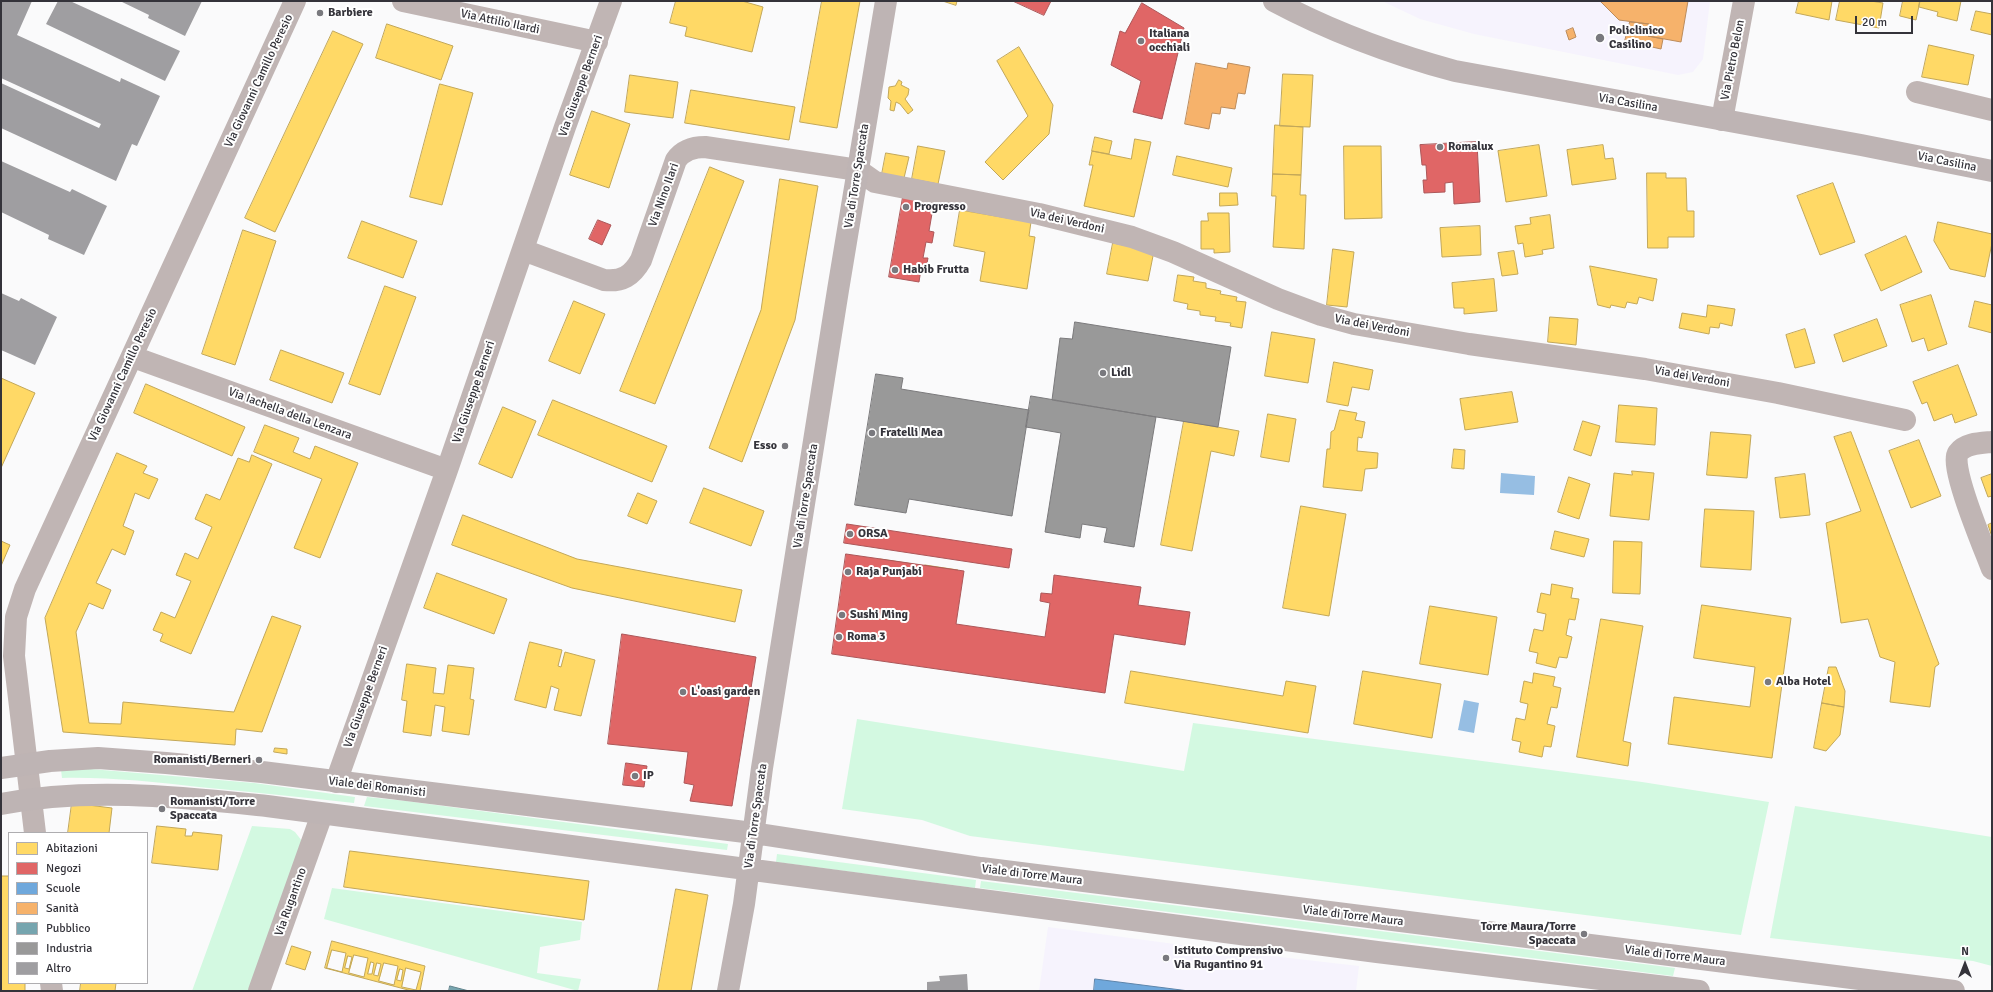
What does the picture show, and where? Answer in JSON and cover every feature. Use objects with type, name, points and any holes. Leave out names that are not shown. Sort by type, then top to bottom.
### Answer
[{"type":"street","name":"Via Giovanni Camillo Peresio","points":[[35,832],[28,763],[8,663],[21,598],[54,523],[133,357],[295,1]]},
{"type":"street","name":"Via Attilio Ilardi","points":[[403,1],[597,42]]},
{"type":"street","name":"Via Giuseppe Berneri","points":[[336,782],[447,470],[565,127],[612,1]]},
{"type":"street","name":"Via di Torre Spaccata","points":[[728,991],[749,870],[753,833],[886,1]]},
{"type":"street","name":"Via Casilina","points":[[1274,1],[1334,31],[1400,56],[1475,76],[1861,145],[1992,171]]},
{"type":"street","name":"Via Pietro Belon","points":[[1722,120],[1744,1]]},
{"type":"street","points":[[1917,92],[1992,110]]},
{"type":"street","name":"Via Nino Ilari","points":[[523,250],[604,280],[617,280],[628,277],[641,260],[673,165],[678,156],[691,148],[705,147],[858,170]]},
{"type":"street","name":"Via dei Verdoni","points":[[858,170],[875,182],[1039,214],[1115,232],[1149,242],[1278,299],[1321,315],[1354,324],[1469,344],[1646,369],[1778,393],[1904,420]]},
{"type":"street","name":"Via Iachella della Lenzara","points":[[133,357],[447,470]]},
{"type":"street","points":[[1992,442],[1966,446],[1957,454],[1955,460],[1958,477],[1992,569]]},
{"type":"street","name":"Viale dei Romanisti","points":[[1,768],[28,763],[72,759],[128,759],[255,771],[753,833]]},
{"type":"street","points":[[1,804],[78,794],[117,794],[260,806],[1377,952],[1699,991]]},
{"type":"street","name":"Via Rugantino","points":[[259,991],[322,814]]},
{"type":"street","name":"Viale di Torre Maura","points":[[753,833],[981,868],[1954,991]]},
{"type":"shaded area","name":"Policlinico Casilino","points":[[1382,1],[1710,1],[1703,59],[1693,72],[1678,75],[1474,34],[1420,19]]},
{"type":"shaded area","name":"Istituto Comprensivo Via Rugantino 91","points":[[1048,927],[1219,950],[1359,966],[1356,991],[1039,991]]},
{"type":"green space","points":[[857,719],[1184,771],[1193,723],[1642,782],[1769,802],[1741,935],[970,836],[922,820],[842,809]]},
{"type":"green space","points":[[91,769],[254,783],[355,797],[354,803],[114,779],[62,778],[61,770]]},
{"type":"green space","points":[[367,797],[728,844],[727,850],[364,806]]},
{"type":"green space","points":[[1795,806],[1992,837],[1992,966],[1973,961],[1770,938]]},
{"type":"green space","points":[[252,826],[290,829],[295,832],[302,841],[249,991],[192,991]]},
{"type":"green space","points":[[777,854],[976,880],[975,888],[776,862]]},
{"type":"green space","points":[[981,881],[1675,968],[1673,976],[980,888]]},
{"type":"green space","points":[[332,888],[582,922],[580,940],[540,947],[537,973],[581,979],[578,991],[324,919]]},
{"type":"water","points":[[1501,473],[1535,476],[1534,495],[1500,493]]},
{"type":"water","points":[[1464,700],[1479,703],[1474,733],[1458,730]]},
{"type":"building: Abitazioni","points":[[676,1],[742,1],[763,7],[752,52],[685,36],[687,27],[670,23]]},
{"type":"building: Abitazioni","points":[[822,1],[860,1],[837,128],[800,122]]},
{"type":"building: Abitazioni","points":[[943,1],[957,1],[956,5]]},
{"type":"building: Abitazioni","points":[[1799,1],[1832,1],[1829,20],[1796,13]]},
{"type":"building: Abitazioni","points":[[1840,1],[1871,1],[1883,3],[1879,28],[1836,20]]},
{"type":"building: Abitazioni","points":[[1903,1],[1920,1],[1916,20],[1900,16]]},
{"type":"building: Abitazioni","points":[[1920,1],[1961,1],[1957,21],[1937,16],[1938,12],[1919,7]]},
{"type":"building: Abitazioni","points":[[1976,11],[1992,14],[1992,35],[1971,30]]},
{"type":"building: Abitazioni","points":[[387,24],[453,46],[441,80],[376,58]]},
{"type":"building: Abitazioni","points":[[333,31],[363,44],[275,232],[245,218]]},
{"type":"building: Abitazioni","points":[[1929,45],[1974,55],[1968,85],[1922,77]]},
{"type":"building: Abitazioni","points":[[1019,47],[1053,105],[1049,134],[1003,180],[985,162],[1028,116],[997,61]]},
{"type":"building: Abitazioni","points":[[1283,74],[1313,75],[1310,127],[1280,126]]},
{"type":"building: Abitazioni","points":[[630,75],[678,82],[673,118],[625,112]]},
{"type":"building: Abitazioni","points":[[899,80],[902,82],[901,85],[909,89],[908,95],[905,99],[913,110],[908,114],[900,104],[896,102],[894,111],[890,110],[891,101],[888,98],[889,87],[895,86]]},
{"type":"building: Abitazioni","points":[[440,84],[473,93],[442,205],[410,197]]},
{"type":"building: Abitazioni","points":[[691,90],[795,107],[789,140],[685,123]]},
{"type":"building: Abitazioni","points":[[592,111],[630,124],[609,188],[570,175]]},
{"type":"building: Abitazioni","points":[[1275,125],[1303,127],[1301,175],[1273,174]]},
{"type":"building: Abitazioni","points":[[1095,137],[1112,141],[1109,154],[1092,151]]},
{"type":"building: Abitazioni","points":[[1135,139],[1151,142],[1134,217],[1084,206],[1093,165],[1089,165],[1092,151],[1131,159]]},
{"type":"building: Abitazioni","points":[[1539,145],[1547,196],[1506,202],[1498,151]]},
{"type":"building: Abitazioni","points":[[1603,145],[1605,159],[1613,158],[1616,179],[1572,185],[1567,150]]},
{"type":"building: Abitazioni","points":[[918,146],[945,151],[938,184],[912,179]]},
{"type":"building: Abitazioni","points":[[1344,146],[1381,146],[1382,218],[1345,219]]},
{"type":"building: Abitazioni","points":[[886,153],[909,157],[904,178],[882,174]]},
{"type":"building: Abitazioni","points":[[1177,156],[1232,168],[1228,187],[1173,175]]},
{"type":"building: Abitazioni","points":[[710,167],[744,181],[655,404],[620,391]]},
{"type":"building: Abitazioni","points":[[1647,173],[1666,173],[1666,178],[1686,178],[1687,211],[1694,211],[1694,237],[1668,237],[1668,248],[1648,248]]},
{"type":"building: Abitazioni","points":[[1273,174],[1301,175],[1300,195],[1306,195],[1304,249],[1273,247],[1276,196],[1272,196]]},
{"type":"building: Abitazioni","points":[[780,179],[818,186],[795,320],[742,462],[709,448],[761,310]]},
{"type":"building: Abitazioni","points":[[1833,183],[1855,242],[1820,255],[1797,196]]},
{"type":"building: Abitazioni","points":[[1220,193],[1237,193],[1238,205],[1220,206]]},
{"type":"building: Abitazioni","points":[[960,210],[1031,222],[1029,236],[1035,237],[1027,289],[980,281],[985,252],[954,246]]},
{"type":"building: Abitazioni","points":[[1208,213],[1229,213],[1230,252],[1214,253],[1214,249],[1201,249],[1201,221],[1208,221]]},
{"type":"building: Abitazioni","points":[[1550,215],[1554,248],[1542,250],[1543,254],[1525,257],[1523,243],[1518,244],[1515,226],[1531,224],[1530,218]]},
{"type":"building: Abitazioni","points":[[362,221],[417,241],[403,278],[348,258]]},
{"type":"building: Abitazioni","points":[[1938,222],[1992,234],[1992,243],[1985,277],[1950,269],[1934,241]]},
{"type":"building: Abitazioni","points":[[1480,226],[1481,255],[1442,257],[1440,228]]},
{"type":"building: Abitazioni","points":[[243,230],[276,241],[235,365],[202,354]]},
{"type":"building: Abitazioni","points":[[1906,236],[1922,272],[1881,291],[1865,255]]},
{"type":"building: Abitazioni","points":[[1113,243],[1154,251],[1148,281],[1107,274]]},
{"type":"building: Abitazioni","points":[[1333,249],[1354,252],[1347,307],[1327,305]]},
{"type":"building: Abitazioni","points":[[1514,251],[1518,274],[1502,276],[1498,253]]},
{"type":"building: Abitazioni","points":[[1590,266],[1657,279],[1653,301],[1639,297],[1637,304],[1627,302],[1625,308],[1611,305],[1610,308],[1598,305]]},
{"type":"building: Abitazioni","points":[[1178,275],[1194,277],[1193,281],[1206,283],[1206,288],[1221,291],[1220,294],[1237,297],[1236,301],[1246,302],[1242,328],[1230,326],[1231,323],[1215,321],[1216,317],[1200,315],[1200,311],[1187,309],[1188,304],[1174,301]]},
{"type":"building: Abitazioni","points":[[1494,279],[1497,311],[1464,314],[1464,308],[1454,308],[1452,283]]},
{"type":"building: Abitazioni","points":[[385,286],[416,297],[380,395],[349,384]]},
{"type":"building: Abitazioni","points":[[1931,295],[1947,344],[1928,351],[1924,338],[1912,342],[1900,305]]},
{"type":"building: Abitazioni","points":[[574,301],[605,314],[580,374],[549,361]]},
{"type":"building: Abitazioni","points":[[1975,301],[1992,305],[1992,333],[1969,327]]},
{"type":"building: Abitazioni","points":[[1708,305],[1735,309],[1732,326],[1720,323],[1719,328],[1710,327],[1709,334],[1679,328],[1682,313],[1706,317]]},
{"type":"building: Abitazioni","points":[[1550,317],[1578,319],[1576,345],[1548,342]]},
{"type":"building: Abitazioni","points":[[1877,319],[1887,346],[1843,362],[1834,335]]},
{"type":"building: Abitazioni","points":[[1805,329],[1815,363],[1795,368],[1786,335]]},
{"type":"building: Abitazioni","points":[[1272,332],[1315,339],[1308,383],[1265,376]]},
{"type":"building: Abitazioni","points":[[281,350],[344,373],[332,403],[270,380]]},
{"type":"building: Abitazioni","points":[[1334,362],[1373,370],[1369,390],[1352,387],[1348,406],[1327,402]]},
{"type":"building: Abitazioni","points":[[1958,365],[1977,415],[1955,423],[1952,414],[1934,421],[1927,402],[1922,404],[1913,382]]},
{"type":"building: Abitazioni","points":[[1,378],[35,393],[1,468]]},
{"type":"building: Abitazioni","points":[[1071,379],[1104,385],[1103,394],[1100,393],[1099,398],[1068,393]]},
{"type":"building: Abitazioni","points":[[146,384],[245,427],[232,456],[134,413]]},
{"type":"building: Abitazioni","points":[[1512,392],[1518,422],[1465,430],[1460,399]]},
{"type":"building: Abitazioni","points":[[553,400],[667,446],[652,482],[538,435]]},
{"type":"building: Abitazioni","points":[[1619,405],[1657,408],[1655,445],[1616,442]]},
{"type":"building: Abitazioni","points":[[503,407],[536,421],[512,478],[479,464]]},
{"type":"building: Abitazioni","points":[[1340,410],[1357,413],[1355,420],[1365,422],[1362,438],[1358,437],[1357,451],[1378,453],[1377,468],[1365,469],[1362,491],[1323,487],[1327,449],[1330,449],[1331,432],[1334,430]]},
{"type":"building: Abitazioni","points":[[1268,414],[1296,419],[1289,462],[1261,457]]},
{"type":"building: Abitazioni","points":[[1184,421],[1239,431],[1234,456],[1211,451],[1192,551],[1161,545]]},
{"type":"building: Abitazioni","points":[[1583,421],[1600,426],[1591,456],[1574,450]]},
{"type":"building: Abitazioni","points":[[265,425],[299,438],[293,452],[310,459],[315,446],[358,463],[320,558],[294,548],[322,479],[254,452]]},
{"type":"building: Abitazioni","points":[[1711,432],[1751,435],[1747,478],[1707,475]]},
{"type":"building: Abitazioni","points":[[1851,432],[1939,664],[1935,667],[1930,707],[1890,702],[1895,662],[1880,657],[1868,619],[1841,623],[1826,523],[1861,511],[1834,437]]},
{"type":"building: Abitazioni","points":[[1919,440],[1941,496],[1911,508],[1889,451]]},
{"type":"building: Abitazioni","points":[[1454,449],[1465,450],[1464,469],[1452,468]]},
{"type":"building: Abitazioni","points":[[117,453],[147,466],[143,473],[158,479],[149,499],[135,493],[123,526],[134,531],[125,555],[112,549],[96,583],[111,590],[103,609],[89,603],[76,632],[89,723],[121,724],[123,702],[234,712],[272,616],[301,626],[262,732],[236,729],[235,745],[63,732],[45,618]]},
{"type":"building: Abitazioni","points":[[252,455],[272,464],[191,654],[160,641],[163,634],[153,630],[161,612],[175,618],[191,581],[176,575],[185,553],[198,559],[212,527],[195,519],[206,494],[220,500],[238,458],[249,462]]},
{"type":"building: Abitazioni","points":[[1632,471],[1654,473],[1649,520],[1610,516],[1614,473],[1632,475]]},
{"type":"building: Abitazioni","points":[[1805,474],[1810,515],[1780,518],[1775,478]]},
{"type":"building: Abitazioni","points":[[1992,474],[1992,496],[1988,497],[1981,478]]},
{"type":"building: Abitazioni","points":[[1569,477],[1590,484],[1579,519],[1558,512]]},
{"type":"building: Abitazioni","points":[[704,488],[764,511],[751,546],[690,523]]},
{"type":"building: Abitazioni","points":[[638,493],[657,501],[647,524],[628,516]]},
{"type":"building: Abitazioni","points":[[1301,506],[1346,514],[1329,616],[1283,608]]},
{"type":"building: Abitazioni","points":[[1705,509],[1754,511],[1751,570],[1701,567]]},
{"type":"building: Abitazioni","points":[[463,515],[577,559],[742,590],[735,622],[572,588],[452,545]]},
{"type":"building: Abitazioni","points":[[1992,523],[1992,537],[1988,525]]},
{"type":"building: Abitazioni","points":[[1555,531],[1589,539],[1584,557],[1551,549]]},
{"type":"building: Abitazioni","points":[[1,541],[10,545],[1,566]]},
{"type":"building: Abitazioni","points":[[1614,541],[1642,542],[1640,594],[1613,593]]},
{"type":"building: Abitazioni","points":[[880,559],[913,564],[911,580],[878,575]]},
{"type":"building: Abitazioni","points":[[925,565],[958,570],[955,587],[922,582]]},
{"type":"building: Abitazioni","points":[[437,573],[507,599],[494,634],[424,608]]},
{"type":"building: Abitazioni","points":[[1552,584],[1573,588],[1571,598],[1579,599],[1575,620],[1569,619],[1566,635],[1572,637],[1567,658],[1559,657],[1556,668],[1536,663],[1538,653],[1529,651],[1534,629],[1543,631],[1546,614],[1537,612],[1541,593],[1550,595]]},
{"type":"building: Abitazioni","name":"Alba Hotel","points":[[1702,605],[1791,618],[1772,758],[1668,744],[1674,697],[1750,707],[1755,667],[1694,658]]},
{"type":"building: Abitazioni","points":[[1430,606],[1497,617],[1488,675],[1420,664]]},
{"type":"building: Abitazioni","points":[[1601,619],[1643,626],[1623,741],[1631,743],[1628,766],[1577,757]]},
{"type":"building: Abitazioni","points":[[530,642],[562,650],[558,666],[561,667],[565,652],[595,660],[581,716],[554,710],[559,689],[551,686],[546,708],[515,700]]},
{"type":"building: Abitazioni","points":[[407,664],[436,668],[433,693],[444,694],[448,665],[474,668],[470,699],[474,700],[469,735],[442,731],[445,707],[435,705],[431,736],[403,732],[407,701],[402,700]]},
{"type":"building: Abitazioni","points":[[1829,667],[1836,667],[1845,691],[1844,707],[1822,703]]},
{"type":"building: Abitazioni","points":[[1131,671],[1283,696],[1286,681],[1316,686],[1308,733],[1125,703]]},
{"type":"building: Abitazioni","points":[[1363,671],[1441,684],[1432,738],[1354,724]]},
{"type":"building: Abitazioni","points":[[1534,673],[1555,677],[1553,686],[1561,688],[1557,708],[1551,707],[1547,724],[1555,726],[1551,747],[1544,746],[1542,757],[1519,752],[1521,742],[1512,740],[1516,718],[1525,720],[1528,704],[1520,702],[1524,681],[1532,683]]},
{"type":"building: Abitazioni","points":[[1822,703],[1844,707],[1840,735],[1826,751],[1814,748]]},
{"type":"building: Abitazioni","points":[[613,714],[688,722],[685,747],[610,739]]},
{"type":"building: Abitazioni","points":[[275,748],[287,749],[287,754],[274,752]]},
{"type":"building: Abitazioni","points":[[72,803],[112,808],[109,832],[68,832]]},
{"type":"building: Abitazioni","points":[[157,826],[186,829],[185,836],[192,836],[193,832],[222,835],[218,870],[152,863]]},
{"type":"building: Abitazioni","points":[[350,851],[589,881],[584,920],[344,887]]},
{"type":"building: Abitazioni","points":[[1,876],[8,876],[8,984],[25,984],[25,991],[1,991]]},
{"type":"building: Abitazioni","points":[[676,889],[708,895],[691,991],[658,991]]},
{"type":"building: Abitazioni","points":[[332,941],[425,966],[420,991],[412,991],[325,968]]},
{"type":"building: Abitazioni","points":[[292,946],[311,952],[305,970],[286,964]]},
{"type":"building: Abitazioni","points":[[332,950],[346,953],[342,972],[327,968]]},
{"type":"building: Abitazioni","points":[[354,955],[368,958],[364,977],[349,973]]},
{"type":"building: Abitazioni","points":[[348,956],[352,957],[349,969],[345,968]]},
{"type":"building: Abitazioni","points":[[371,962],[374,963],[372,974],[368,974]]},
{"type":"building: Abitazioni","points":[[377,963],[381,964],[378,976],[374,975]]},
{"type":"building: Abitazioni","points":[[384,963],[398,966],[394,985],[379,981]]},
{"type":"building: Abitazioni","points":[[406,968],[421,972],[416,990],[402,987]]},
{"type":"building: Abitazioni","points":[[400,969],[403,970],[401,981],[397,980]]},
{"type":"building: Abitazioni","points":[[81,984],[116,984],[115,991],[80,991]]},
{"type":"building: Negozi","points":[[1013,1],[1051,1],[1044,15]]},
{"type":"building: Negozi","points":[[1142,3],[1184,28],[1162,119],[1133,112],[1141,81],[1111,65],[1120,31],[1125,33]]},
{"type":"building: Negozi","points":[[1477,142],[1480,202],[1454,204],[1453,182],[1445,183],[1445,192],[1424,193],[1423,180],[1427,180],[1426,165],[1422,165],[1420,145]]},
{"type":"building: Negozi","points":[[903,197],[934,202],[929,231],[934,232],[932,243],[926,242],[923,258],[928,258],[926,269],[921,269],[919,282],[889,277]]},
{"type":"building: Negozi","points":[[598,220],[611,225],[602,245],[589,239]]},
{"type":"building: Negozi","points":[[847,524],[1012,549],[1009,568],[844,543]]},
{"type":"building: Negozi","points":[[846,554],[964,571],[956,624],[1045,637],[1050,603],[1040,601],[1041,593],[1052,594],[1054,575],[1141,587],[1138,605],[1190,612],[1185,645],[1114,634],[1105,693],[832,654]]},
{"type":"building: Negozi","name":"L'oasi garden","points":[[622,634],[756,657],[732,806],[690,801],[694,785],[684,783],[688,752],[608,744]]},
{"type":"building: Negozi","name":"IP","points":[[626,763],[647,766],[644,787],[623,785]]},
{"type":"building: Scuole","points":[[1095,979],[1189,991],[1094,991]]},
{"type":"building: Sanità","points":[[1688,1],[1681,42],[1648,36],[1649,24],[1619,20],[1601,2]]},
{"type":"building: Sanità","points":[[1630,22],[1649,24],[1648,36],[1663,39],[1661,49],[1625,41]]},
{"type":"building: Sanità","points":[[1573,28],[1576,37],[1569,40],[1566,31]]},
{"type":"building: Sanità","points":[[1196,63],[1227,69],[1228,63],[1250,67],[1245,94],[1238,93],[1235,109],[1221,107],[1220,114],[1212,113],[1209,129],[1185,124]]},
{"type":"building: Pubblico","points":[[450,986],[469,991],[449,991]]},
{"type":"building: Industria","points":[[1075,322],[1231,347],[1218,427],[1052,400],[1060,338],[1072,339]]},
{"type":"building: Industria","points":[[876,374],[903,378],[901,389],[1029,410],[1012,516],[909,499],[906,513],[855,505]]},
{"type":"building: Industria","points":[[1031,396],[1156,417],[1134,547],[1104,542],[1107,528],[1082,524],[1080,538],[1045,532],[1061,433],[1026,427]]},
{"type":"building: Altro","points":[[1,1],[32,1],[17,35],[120,82],[121,78],[160,96],[137,146],[132,144],[116,181],[1,128],[1,83],[99,128],[101,124],[1,78]]},
{"type":"building: Altro","points":[[58,1],[70,1],[180,51],[165,81],[46,24]]},
{"type":"building: Altro","points":[[120,1],[202,1],[185,36],[148,18],[149,15]]},
{"type":"building: Altro","points":[[1,161],[70,192],[72,189],[107,206],[84,255],[48,239],[49,235],[1,212]]},
{"type":"building: Altro","points":[[1,293],[19,301],[21,298],[57,317],[35,365],[1,350]]},
{"type":"building: Altro","points":[[967,974],[968,991],[927,991],[927,982],[940,981],[939,976]]},
{"type":"place","name":"Barbiere","points":[[320,13]]},
{"type":"place","name":"Policlinico Casilino","points":[[1600,38]]},
{"type":"place","name":"Italiana occhiali","points":[[1141,41]]},
{"type":"place","name":"Romalux","points":[[1440,147]]},
{"type":"place","name":"Progresso","points":[[906,207]]},
{"type":"place","name":"Habib Frutta","points":[[895,270]]},
{"type":"place","name":"Lidl","points":[[1103,373]]},
{"type":"place","name":"Fratelli Mea","points":[[872,433]]},
{"type":"place","name":"Esso","points":[[785,446]]},
{"type":"place","name":"ORSA","points":[[850,534]]},
{"type":"place","name":"Raja Punjabi","points":[[848,572]]},
{"type":"place","name":"Sushi Ming","points":[[842,615]]},
{"type":"place","name":"Roma 3","points":[[839,637]]},
{"type":"place","name":"Alba Hotel","points":[[1768,682]]},
{"type":"place","name":"L'oasi garden","points":[[683,692]]},
{"type":"place","name":"Romanisti/Berneri","points":[[259,760]]},
{"type":"place","name":"IP","points":[[635,776]]},
{"type":"place","name":"Romanisti/Torre Spaccata","points":[[162,809]]},
{"type":"place","name":"Torre Maura/Torre Spaccata","points":[[1584,934]]},
{"type":"place","name":"Istituto Comprensivo Via Rugantino 91","points":[[1166,958]]}]
